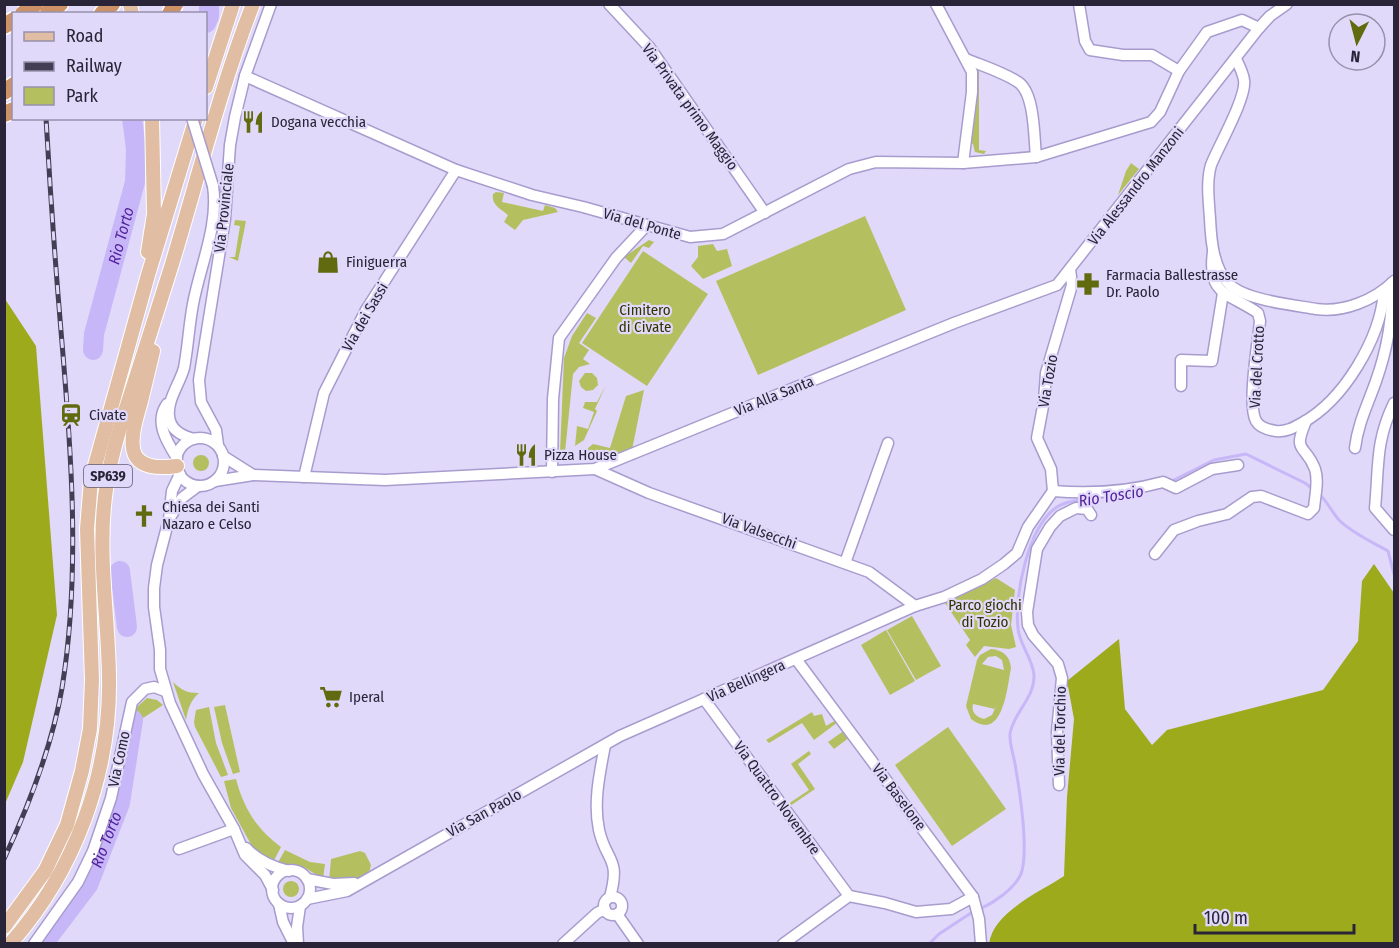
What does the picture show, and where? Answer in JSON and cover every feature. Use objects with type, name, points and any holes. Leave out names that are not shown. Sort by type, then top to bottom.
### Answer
[{"type":"main road","points":[[207,84],[233,4]]},
{"type":"main road","name":"SP639","points":[[10,944],[46,897],[80,833],[100,772],[108,725],[109,677],[102,526],[107,482],[120,426],[172,263],[220,100],[253,4]]},
{"type":"main road","points":[[148,275],[148,253],[154,214],[152,120]]},
{"type":"main road","name":"SP639","points":[[4,927],[45,871],[67,825],[82,771],[90,729],[92,680],[87,529],[91,480],[193,120]]},
{"type":"main road","points":[[172,263],[131,442],[136,457],[146,465],[156,468],[178,466]]},
{"type":"street","name":"Via Provinciale","points":[[220,451],[216,430],[201,402],[199,380],[225,219],[230,145],[245,76],[271,4]]},
{"type":"street","name":"Via Privata primo Maggio","points":[[609,4],[651,49],[765,213]]},
{"type":"street","points":[[936,4],[972,72],[972,92],[963,163]]},
{"type":"street","points":[[1079,4],[1085,41],[1090,50],[1123,55],[1152,55],[1179,71],[1207,32],[1242,20],[1259,28]]},
{"type":"street","name":"Via Alessandro Manzoni","points":[[954,323],[1057,285],[1259,28],[1270,16],[1287,4]]},
{"type":"street","points":[[966,59],[1019,82],[1027,93],[1036,157]]},
{"type":"street","points":[[1181,386],[1181,360],[1212,361],[1223,293],[1213,280],[1211,267],[1213,249],[1208,179],[1210,168],[1245,82],[1236,59]]},
{"type":"street","name":"Via del Ponte","points":[[245,76],[456,171],[532,195],[690,237],[723,234],[849,170],[876,162],[963,163],[1036,157],[1151,122],[1160,112],[1179,71]]},
{"type":"street","points":[[195,120],[213,186],[214,203],[211,227],[193,303],[184,366],[169,410],[171,423],[179,433],[211,441],[220,451],[253,475]]},
{"type":"street","name":"Via dei Sassi","points":[[304,477],[324,393],[366,310],[456,171]]},
{"type":"street","points":[[552,472],[553,399],[559,338],[616,258],[646,226]]},
{"type":"street","points":[[1213,249],[1222,274],[1230,285],[1245,294],[1306,307],[1336,309],[1354,305],[1384,292],[1393,282]]},
{"type":"street","name":"Via Tozio","points":[[1053,491],[1051,469],[1037,438],[1044,401],[1046,373],[1072,285],[1070,269]]},
{"type":"street","points":[[1355,448],[1357,430],[1377,380],[1388,336],[1393,282]]},
{"type":"street","name":"Via del Crotto","points":[[1223,293],[1258,313],[1260,321],[1253,394],[1256,421],[1260,426],[1280,431],[1290,429],[1314,416],[1345,384],[1364,354],[1383,303],[1384,292]]},
{"type":"street","name":"Via Alla Santa","points":[[595,470],[954,323]]},
{"type":"street","points":[[175,394],[164,408],[161,421],[164,434],[178,466],[189,483],[198,486],[253,475],[385,480],[595,470]]},
{"type":"street","points":[[1395,404],[1384,424],[1377,457],[1375,508],[1395,530]]},
{"type":"street","name":"Via Provinciale","points":[[197,439],[206,414]]},
{"type":"street","points":[[1155,554],[1174,531],[1198,520],[1227,514],[1252,497],[1261,496],[1308,514],[1314,508],[1317,479],[1314,468],[1302,451],[1299,439],[1306,421]]},
{"type":"street","points":[[197,439],[182,447],[158,565],[154,597],[160,669],[165,691],[192,752],[234,829],[244,855],[265,875],[273,890]]},
{"type":"street","points":[[845,563],[888,443]]},
{"type":"street","points":[[215,481],[223,471],[220,451]]},
{"type":"street","points":[[1029,546],[1028,527],[1053,491],[1089,494],[1144,487],[1163,482],[1176,488],[1212,469],[1239,465]]},
{"type":"street","name":"Via Valsecchi","points":[[595,470],[649,493],[869,572],[915,606]]},
{"type":"street","points":[[169,519],[182,498],[198,486]]},
{"type":"street","name":"Via del Torchio","points":[[1059,785],[1058,732],[1062,678],[1058,664],[1033,635],[1028,625],[1029,546],[1060,516],[1076,508],[1086,509],[1091,515]]},
{"type":"street","name":"Via Bellingera","points":[[606,745],[620,736],[915,606],[944,597],[982,579],[1029,546]]},
{"type":"street","name":"Via Baselone","points":[[796,659],[974,899],[980,920],[981,944]]},
{"type":"street","name":"Via Como","points":[[34,944],[78,882],[93,851],[111,798],[132,702],[145,688],[154,687],[165,691]]},
{"type":"street","name":"Via Quattro Novembre","points":[[704,699],[849,896]]},
{"type":"street","points":[[606,745],[600,772],[597,804],[599,830],[615,872],[605,909],[608,914],[617,914],[622,909],[623,903],[618,897],[610,897]]},
{"type":"street","name":"Via San Paolo","points":[[304,903],[347,891],[606,745]]},
{"type":"street","points":[[179,849],[234,829]]},
{"type":"street","points":[[239,841],[263,862],[273,867],[299,872],[307,879],[310,889],[297,927],[296,944]]},
{"type":"street","points":[[288,871],[276,879],[273,895],[279,904],[283,922],[296,944]]},
{"type":"street","name":"Via San Paolo","points":[[307,879],[333,885],[363,881]]},
{"type":"street","points":[[783,944],[849,896],[916,912],[951,909],[974,899]]},
{"type":"street","points":[[279,904],[289,908],[304,903]]},
{"type":"street","points":[[563,944],[597,913],[605,909]]},
{"type":"street","points":[[617,914],[638,944]]},
{"type":"green space","points":[[973,67],[979,68],[979,150],[986,151],[984,154],[975,152],[971,143]]},
{"type":"green space","points":[[1131,163],[1139,169],[1118,195],[1126,171]]},
{"type":"green space","points":[[504,193],[502,202],[543,211],[545,205],[555,208],[558,212],[523,220],[515,230],[504,222],[508,215],[494,201],[493,194]]},
{"type":"green space","points":[[865,216],[906,310],[758,375],[716,281]]},
{"type":"green space","points":[[235,220],[246,221],[238,261],[229,257],[235,257],[240,226],[234,225]]},
{"type":"green space","points":[[649,240],[654,242],[649,248],[643,246],[631,263],[624,257]]},
{"type":"green space","points":[[713,244],[717,251],[727,249],[732,266],[703,279],[691,266],[698,257],[698,246]]},
{"type":"green space","name":"Cimitero di Civate","points":[[643,251],[708,294],[647,386],[582,343]]},
{"type":"green space","points":[[5,299],[36,346],[57,615],[23,762],[5,804]]},
{"type":"green space","points":[[587,313],[596,318],[579,343],[589,350],[583,359],[590,364],[579,367],[573,374],[565,452],[560,453],[564,358],[572,336]]},
{"type":"green space","points":[[585,373],[592,373],[597,378],[598,385],[593,390],[586,391],[581,387],[579,381]]},
{"type":"green space","points":[[606,385],[584,440],[575,446],[577,426],[588,429],[594,412],[583,408],[585,402],[597,402]]},
{"type":"green space","points":[[644,390],[632,450],[579,462],[577,457],[593,444],[610,448],[626,396]]},
{"type":"green space","points":[[198,455],[204,455],[209,463],[207,469],[198,471],[193,466],[193,460]]},
{"type":"green space","points":[[1374,564],[1394,593],[1394,943],[989,944],[992,933],[1008,913],[1064,876],[1067,797],[1074,719],[1067,681],[1119,639],[1125,709],[1152,745],[1167,730],[1323,690],[1358,641],[1362,581]]},
{"type":"green space","name":"Parco giochi di Tozio","points":[[996,578],[1015,590],[1011,625],[1016,647],[1009,649],[984,646],[975,657],[966,645],[970,640],[945,603]]},
{"type":"green space","points":[[912,616],[941,666],[916,680],[887,630]]},
{"type":"green space","points":[[886,630],[915,681],[890,695],[861,645]]},
{"type":"green space","points":[[991,649],[999,651],[1005,654],[1011,668],[1002,710],[997,719],[990,724],[982,725],[971,719],[966,706],[980,655]],"holes":[[[996,656],[1002,660],[1004,670],[982,664],[988,657]],[[973,704],[995,709],[992,715],[984,719],[979,717],[973,712]]]},
{"type":"green space","points":[[173,682],[184,690],[199,693],[190,705],[186,720]]},
{"type":"green space","points":[[147,698],[157,700],[163,705],[140,720],[133,719],[137,707]]},
{"type":"green space","points":[[225,705],[240,772],[233,774],[222,743],[214,707]]},
{"type":"green space","points":[[209,707],[216,743],[228,775],[221,777],[194,722],[196,710]]},
{"type":"green space","points":[[812,712],[814,716],[822,714],[826,726],[836,720],[838,722],[814,740],[802,723],[769,743],[766,740]]},
{"type":"green space","points":[[948,727],[1006,809],[952,846],[895,765]]},
{"type":"green space","points":[[845,730],[850,737],[834,749],[828,742]]},
{"type":"green space","points":[[809,751],[811,754],[798,764],[815,789],[787,808],[785,806],[809,790],[791,764]]},
{"type":"green space","points":[[236,779],[252,817],[281,847],[272,864],[253,848],[231,808],[224,781]]},
{"type":"green space","points":[[285,850],[310,862],[325,864],[323,879],[304,867],[276,866]]},
{"type":"green space","points":[[360,851],[365,853],[371,865],[368,876],[345,883],[329,881],[331,859]]},
{"type":"green space","points":[[288,881],[294,881],[299,889],[297,895],[288,897],[283,892],[283,886]]},
{"type":"waterway","name":"Rio Torto","points":[[207,21],[209,4]]},
{"type":"waterway","name":"Rio Torto","points":[[93,350],[94,334],[135,182],[136,149],[132,120]]},
{"type":"waterway","name":"Rio Toscio","points":[[1170,482],[1214,460],[1246,454],[1305,483],[1314,490]]},
{"type":"waterway","name":"Rio Toscio","points":[[980,909],[998,899],[1014,885],[1021,874],[1023,864],[1023,822],[1010,734],[1015,719],[1031,691],[1034,675],[1019,634],[1017,614],[1021,581],[1031,545],[1047,516],[1065,503],[1141,492]]},
{"type":"waterway","name":"Rio Toscio","points":[[1319,494],[1344,525],[1388,551],[1394,574]]},
{"type":"waterway","name":"Rio Torto","points":[[120,571],[127,627]]},
{"type":"waterway","name":"Rio Torto","points":[[43,944],[88,885],[120,803],[133,720]]},
{"type":"waterway","name":"Rio Toscio","points":[[929,944],[939,934],[974,911]]},
{"type":"railway","points":[[4,859],[31,797],[58,710],[68,644],[71,600],[73,555],[71,464],[46,120]]},
{"type":"place","name":"Dogana vecchia","points":[[253,122]]},
{"type":"place","name":"Finiguerra","points":[[328,262]]},
{"type":"place","name":"Farmacia Ballestrasse Dr. Paolo","points":[[1088,284]]},
{"type":"place","name":"Civate","points":[[71,415]]},
{"type":"place","name":"Pizza House","points":[[526,455]]},
{"type":"place","name":"Chiesa dei Santi Nazaro e Celso","points":[[144,516]]},
{"type":"place","name":"Iperal","points":[[331,697]]}]
